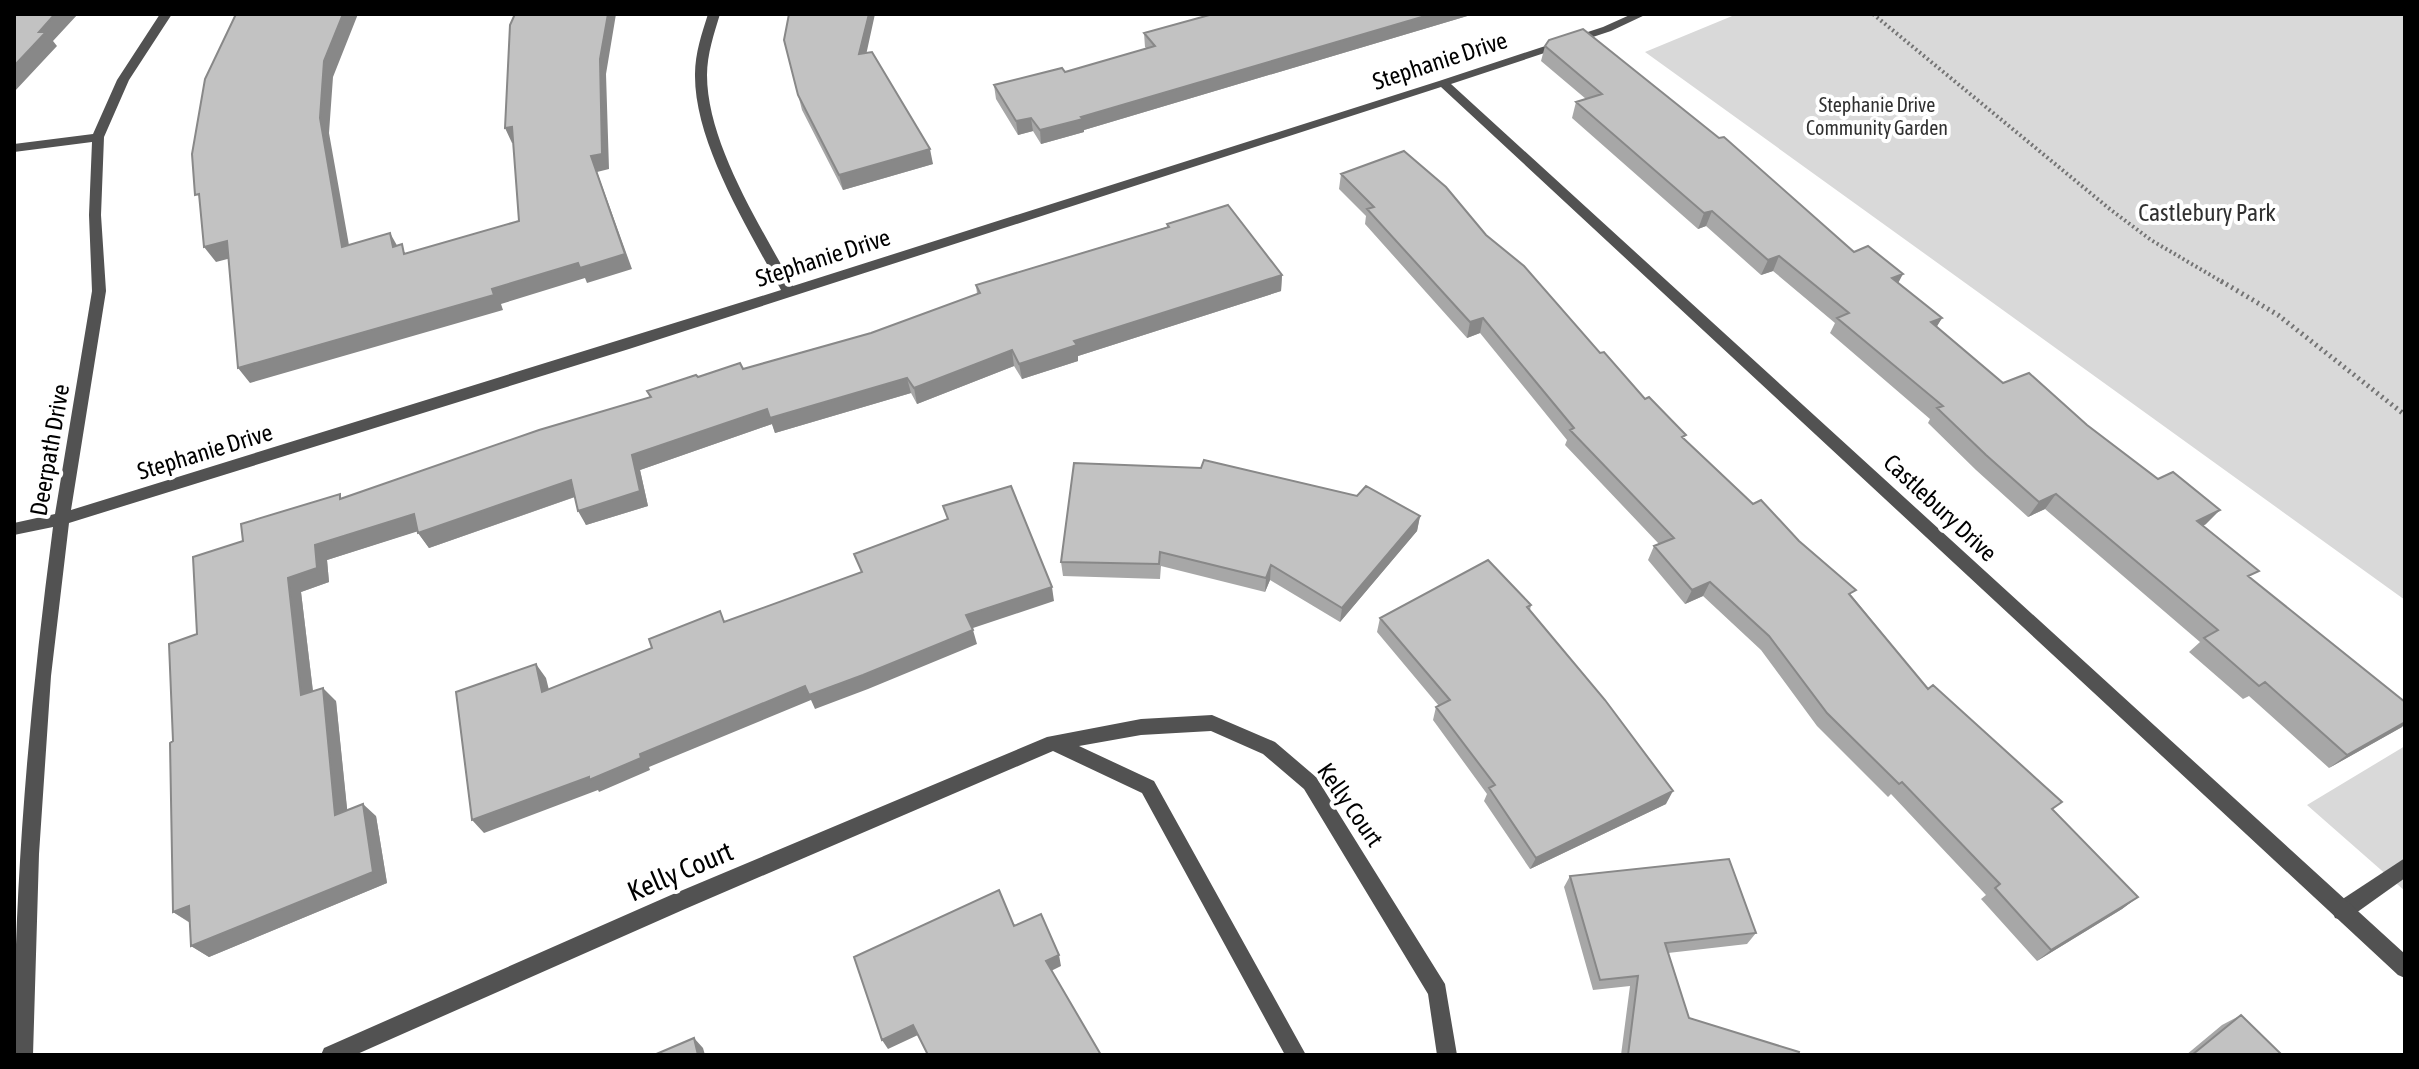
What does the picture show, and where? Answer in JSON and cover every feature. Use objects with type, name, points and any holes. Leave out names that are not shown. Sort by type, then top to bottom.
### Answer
[{"type":"street","name":"Deerpath Drive","points":[[23,1055],[29,854],[42,676],[62,519],[99,291],[95,215],[98,137],[123,80],[166,14]]},
{"type":"street","points":[[714,14],[701,78],[711,125],[727,172],[789,292]]},
{"type":"street","name":"Stephanie Drive","points":[[14,529],[62,519],[789,292],[1443,83],[1607,29],[1641,14]]},
{"type":"street","name":"Castlebury Drive","points":[[1443,83],[2405,968]]},
{"type":"street","points":[[14,148],[98,137]]},
{"type":"street","name":"Kelly Court","points":[[331,1055],[678,902],[1053,743],[1141,727],[1212,723],[1269,748],[1310,783],[1438,991],[1447,1055]]},
{"type":"street","points":[[1053,743],[1148,787],[1296,1055]]},
{"type":"street","points":[[2342,911],[2405,867]]},
{"type":"path","points":[[1873,14],[2111,210],[2151,240],[2278,315],[2405,415]]},
{"type":"green space","name":"Castlebury Park","points":[[1737,14],[2405,14],[2405,600],[1645,52]]},
{"type":"green space","points":[[2405,746],[2405,891],[2307,805]]},
{"type":"building","points":[[14,14],[55,14],[39,32],[46,32],[14,66]]},
{"type":"building","points":[[236,14],[343,14],[324,61],[320,118],[342,247],[390,233],[393,247],[402,244],[404,254],[519,221],[512,127],[505,128],[510,25],[515,14],[608,14],[600,59],[602,154],[591,156],[625,254],[580,268],[578,263],[492,289],[494,295],[238,368],[227,241],[204,247],[192,154],[205,79]]},
{"type":"building","points":[[789,14],[869,14],[859,54],[872,52],[930,149],[839,175],[798,95],[784,40]]},
{"type":"building","points":[[1213,14],[1432,14],[1040,130],[1031,118],[1016,121],[994,85],[1062,68],[1065,72],[1155,46],[1144,33]]},
{"type":"building","points":[[1583,29],[1719,138],[1724,137],[1854,252],[1868,246],[1903,274],[1892,278],[1942,318],[1931,322],[2003,383],[2029,373],[2087,425],[2158,479],[2173,472],[2220,510],[2197,521],[2259,571],[2248,576],[2405,702],[2405,722],[2347,755],[2265,682],[2259,686],[2204,638],[2218,630],[2056,494],[2039,502],[1937,408],[1943,406],[1837,318],[1849,313],[1779,256],[1768,260],[1712,211],[1704,213],[1576,102],[1602,94],[1545,46],[1549,40]]},
{"type":"building","points":[[1404,151],[1446,187],[1486,235],[1524,266],[1600,353],[1604,352],[1645,399],[1649,397],[1686,435],[1682,437],[1753,504],[1761,500],[1799,541],[1856,590],[1849,594],[1928,689],[1933,685],[2062,802],[2052,809],[2138,897],[2051,950],[1995,888],[2000,884],[1902,782],[1899,784],[1827,713],[1769,636],[1710,582],[1692,590],[1654,546],[1674,538],[1570,430],[1574,428],[1483,318],[1470,322],[1367,209],[1374,207],[1341,174]]},
{"type":"building","points":[[1228,205],[1282,275],[1074,341],[1077,345],[1019,364],[1012,350],[914,388],[907,378],[770,418],[767,409],[632,455],[640,491],[578,511],[571,480],[418,533],[414,514],[315,545],[317,568],[288,578],[301,695],[323,688],[335,815],[363,804],[373,872],[191,946],[189,906],[173,912],[170,743],[173,741],[169,644],[197,634],[193,557],[243,541],[241,524],[340,494],[340,499],[539,430],[651,397],[647,391],[696,375],[698,377],[740,363],[743,369],[871,333],[980,293],[976,285],[1169,227],[1167,224]]},
{"type":"building","points":[[1204,460],[1357,496],[1366,486],[1420,516],[1342,608],[1271,565],[1266,578],[1160,552],[1159,564],[1061,562],[1074,463],[1201,468]]},
{"type":"building","points":[[1011,486],[1052,587],[966,615],[973,630],[863,675],[809,695],[805,686],[640,754],[641,758],[589,780],[589,777],[472,820],[456,692],[536,664],[542,692],[652,648],[649,639],[720,611],[724,622],[862,572],[854,554],[948,519],[943,506]]},
{"type":"building","points":[[1488,560],[1531,605],[1527,607],[1605,700],[1673,791],[1536,858],[1489,788],[1495,785],[1436,707],[1450,700],[1380,618]]},
{"type":"building","points":[[1729,859],[1756,933],[1665,943],[1689,1018],[1799,1052],[1798,1055],[1628,1055],[1638,976],[1600,980],[1570,876]]},
{"type":"building","points":[[999,890],[1014,926],[1041,914],[1059,955],[1046,961],[1101,1055],[928,1055],[913,1025],[882,1040],[854,957]]},
{"type":"building","points":[[2241,1015],[2282,1055],[2192,1055]]},
{"type":"building","points":[[694,1038],[698,1055],[654,1055]]},
{"type":"park label","name":"Stephanie Drive Community Garden","points":[[1877,116]]}]
